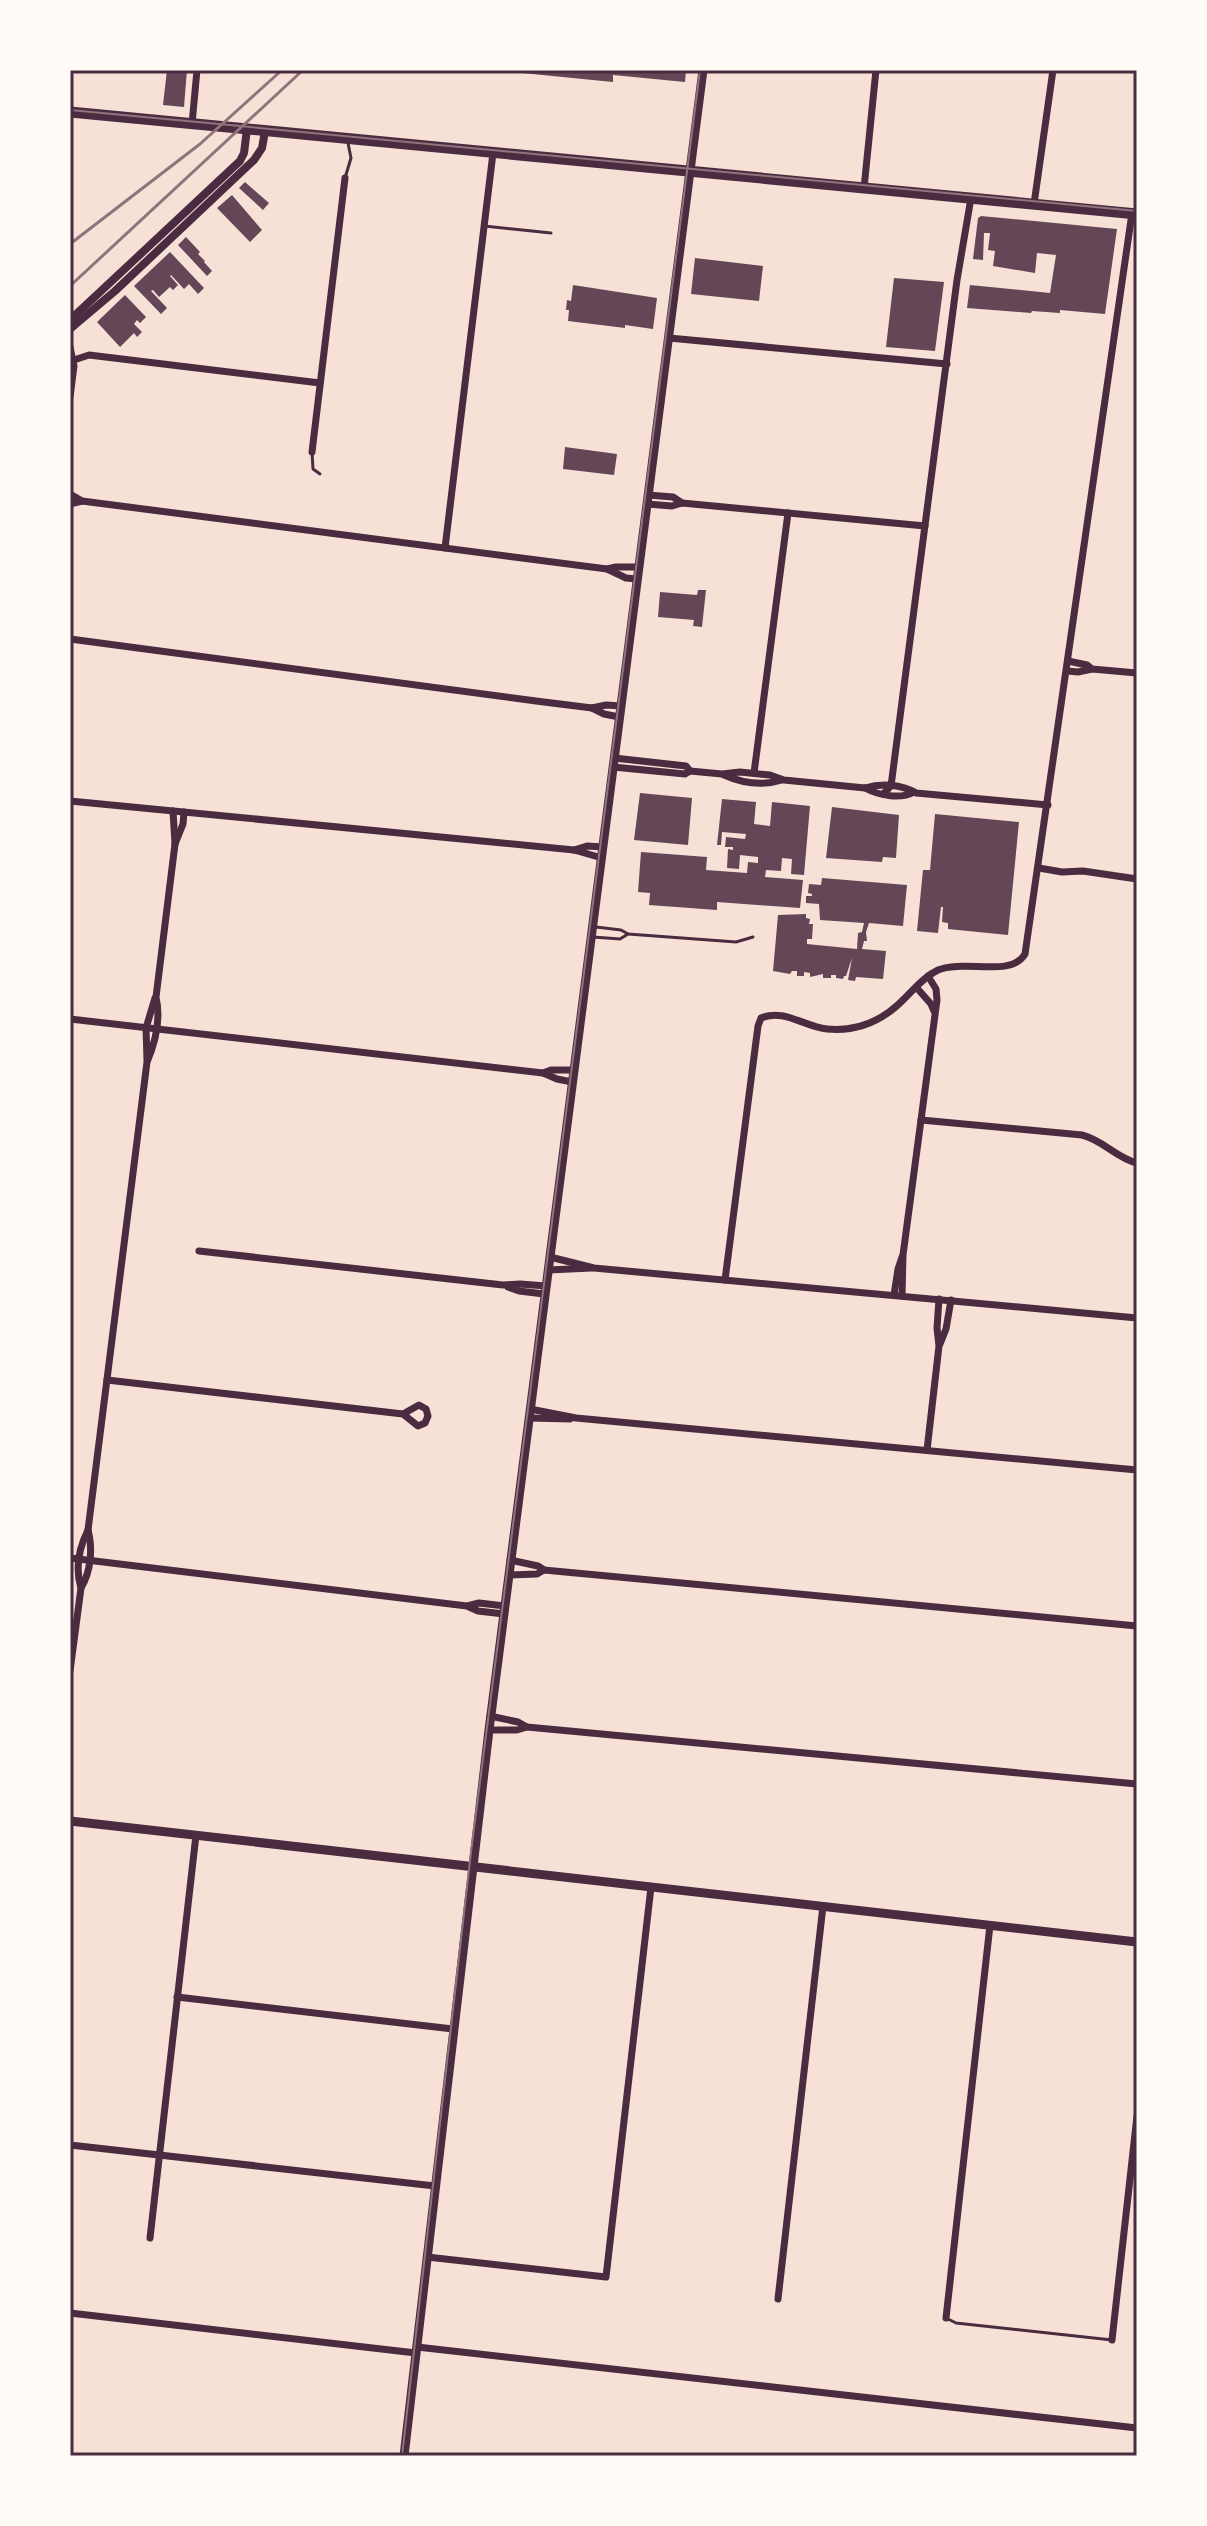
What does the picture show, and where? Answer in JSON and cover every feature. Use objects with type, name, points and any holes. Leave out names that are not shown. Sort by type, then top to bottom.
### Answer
[{"type":"main road","points":[[404,2456],[490,1716],[703,70]]},
{"type":"main road","points":[[70,112],[1135,214]]},
{"type":"main road","points":[[70,1821],[1137,1942]]},
{"type":"street","points":[[192,124],[197,70]]},
{"type":"street","points":[[864,188],[876,70]]},
{"type":"street","points":[[1034,204],[1053,70]]},
{"type":"street","points":[[70,329],[115,291],[241,159],[247,129]]},
{"type":"street","points":[[70,320],[254,160],[262,148],[265,131]]},
{"type":"street","points":[[445,548],[493,153]]},
{"type":"street","points":[[312,452],[345,178]]},
{"type":"street","points":[[883,794],[891,786],[957,280],[971,198]]},
{"type":"street","points":[[725,1280],[761,1018],[781,1015],[825,1029],[861,1026],[886,1016],[928,976],[950,966],[1008,967],[1019,963],[1027,947],[1135,214]]},
{"type":"street","points":[[669,338],[947,364]]},
{"type":"street","points":[[70,397],[71,352],[320,383]]},
{"type":"street","points":[[70,494],[82,501]]},
{"type":"street","points":[[648,500],[672,506],[682,503],[925,526]]},
{"type":"street","points":[[70,504],[82,501],[607,569],[626,578],[637,579]]},
{"type":"street","points":[[754,773],[788,513]]},
{"type":"street","points":[[607,569],[639,567]]},
{"type":"street","points":[[70,639],[592,708],[604,714],[620,712]]},
{"type":"street","points":[[1068,661],[1092,669]]},
{"type":"street","points":[[1067,671],[1092,669],[1137,673]]},
{"type":"street","points":[[613,763],[685,774],[690,771],[754,773],[784,780],[865,788],[891,786],[914,792],[1048,805]]},
{"type":"street","points":[[722,774],[738,781],[770,784],[784,780]]},
{"type":"street","points":[[865,788],[875,793],[907,796],[914,792]]},
{"type":"street","points":[[70,801],[574,850],[602,858]]},
{"type":"street","points":[[147,1062],[157,1029],[156,997],[175,844],[173,811]]},
{"type":"street","points":[[175,844],[184,812]]},
{"type":"street","points":[[574,850],[587,846],[603,847]]},
{"type":"street","points":[[1039,868],[1137,879]]},
{"type":"street","points":[[898,1296],[898,1269],[903,1255],[938,995],[928,976]]},
{"type":"street","points":[[916,987],[935,1013]]},
{"type":"street","points":[[70,1671],[81,1588],[86,1580],[89,1561],[88,1530],[147,1062],[146,1028],[156,997]]},
{"type":"street","points":[[70,1019],[543,1073],[572,1082]]},
{"type":"street","points":[[543,1073],[574,1070]]},
{"type":"street","points":[[921,1120],[1082,1135],[1100,1142],[1125,1160],[1137,1163]]},
{"type":"street","points":[[199,1251],[503,1285],[519,1291],[545,1290]]},
{"type":"street","points":[[550,1257],[594,1268]]},
{"type":"street","points":[[548,1270],[594,1268],[1137,1318]]},
{"type":"street","points":[[927,1450],[939,1346],[939,1299]]},
{"type":"street","points":[[939,1346],[946,1329],[951,1300]]},
{"type":"street","points":[[107,1380],[403,1414]]},
{"type":"street","points":[[529,1414],[554,1420],[576,1418],[1137,1470]]},
{"type":"street","points":[[81,1588],[74,1559],[88,1530]]},
{"type":"street","points":[[74,1559],[467,1606],[478,1611],[504,1610]]},
{"type":"street","points":[[510,1560],[544,1570],[1137,1626]]},
{"type":"street","points":[[509,1575],[537,1574],[544,1570]]},
{"type":"street","points":[[490,1716],[527,1727]]},
{"type":"street","points":[[489,1730],[527,1727],[1137,1784]]},
{"type":"street","points":[[150,2238],[196,1835]]},
{"type":"street","points":[[427,2257],[606,2277],[651,1887]]},
{"type":"street","points":[[778,2299],[823,1906]]},
{"type":"street","points":[[946,2318],[990,1925]]},
{"type":"street","points":[[177,1997],[453,2029]]},
{"type":"street","points":[[1112,2340],[1137,2116]]},
{"type":"street","points":[[70,2145],[435,2186]]},
{"type":"street","points":[[70,2313],[1137,2428]]},
{"type":"lane","points":[[345,178],[351,158],[347,139]]},
{"type":"lane","points":[[484,226],[551,233]]},
{"type":"lane","points":[[312,452],[313,469],[320,474]]},
{"type":"lane","points":[[592,932],[621,930],[628,934],[736,942],[753,937]]},
{"type":"lane","points":[[592,932],[620,939],[628,934]]},
{"type":"lane","points":[[946,2318],[956,2323],[1112,2340]]},
{"type":"building","points":[[167,70],[187,70],[184,107],[163,105]]},
{"type":"building","points":[[523,70],[686,70],[685,82],[613,75],[613,82],[522,73]]},
{"type":"building","points":[[245,182],[269,203],[263,210],[239,188]]},
{"type":"building","points":[[232,195],[262,230],[250,242],[217,208]]},
{"type":"building","points":[[978,218],[1117,229],[1105,314],[967,308],[970,285],[1050,293],[1056,255],[1037,253],[1035,273],[993,266],[995,251],[988,250],[990,233],[984,233],[983,260],[973,259]]},
{"type":"building","points":[[186,237],[212,271],[207,276],[178,245]]},
{"type":"building","points":[[170,252],[204,288],[198,294],[189,284],[184,289],[171,275],[178,285],[173,290],[170,287],[159,297],[151,291],[167,308],[161,314],[134,286]]},
{"type":"building","points":[[695,258],[763,266],[759,301],[691,294]]},
{"type":"building","points":[[894,278],[944,282],[935,351],[886,347]]},
{"type":"building","points":[[573,285],[657,298],[653,329],[568,321],[567,300],[571,301]]},
{"type":"building","points":[[125,295],[146,317],[134,324],[142,332],[137,337],[134,333],[120,347],[97,322]]},
{"type":"building","points":[[565,447],[617,454],[614,475],[563,469]]},
{"type":"building","points":[[698,590],[706,590],[702,627],[693,626],[694,620],[658,617],[660,592],[697,595]]},
{"type":"building","points":[[640,793],[692,798],[688,845],[634,840]]},
{"type":"building","points":[[722,799],[756,802],[754,824],[770,826],[772,802],[810,806],[804,875],[791,874],[792,859],[782,858],[781,871],[766,870],[765,877],[803,880],[800,908],[717,902],[717,910],[649,905],[650,893],[638,892],[641,852],[707,857],[706,870],[747,873],[748,862],[758,863],[758,857],[740,855],[739,869],[727,868],[728,849],[733,850],[733,847],[725,847],[726,837],[745,839],[746,834],[722,832],[721,845],[717,845]]},
{"type":"building","points":[[832,807],[899,815],[896,858],[883,857],[882,862],[826,858]]},
{"type":"building","points":[[935,814],[1019,822],[1008,935],[948,929],[948,923],[942,922],[943,907],[938,933],[917,931],[923,870],[930,870]]},
{"type":"building","points":[[822,878],[907,885],[903,926],[869,923],[866,932],[867,941],[864,941],[862,949],[886,951],[883,979],[856,977],[855,981],[848,980],[852,958],[843,979],[836,978],[836,975],[823,978],[823,974],[810,977],[810,973],[804,972],[804,976],[797,976],[797,971],[790,974],[773,971],[778,915],[806,914],[809,924],[813,924],[812,939],[807,939],[807,944],[857,949],[858,933],[862,932],[864,923],[820,920],[819,904],[806,903],[806,896],[812,896],[808,893],[809,884],[821,885]]},
{"type":"tram line","points":[[402,2456],[471,1852],[700,70]]},
{"type":"tram line","points":[[70,110],[1137,211]]},
{"type":"railway","points":[[70,244],[200,144],[282,70]]},
{"type":"railway","points":[[70,286],[303,70]]}]
